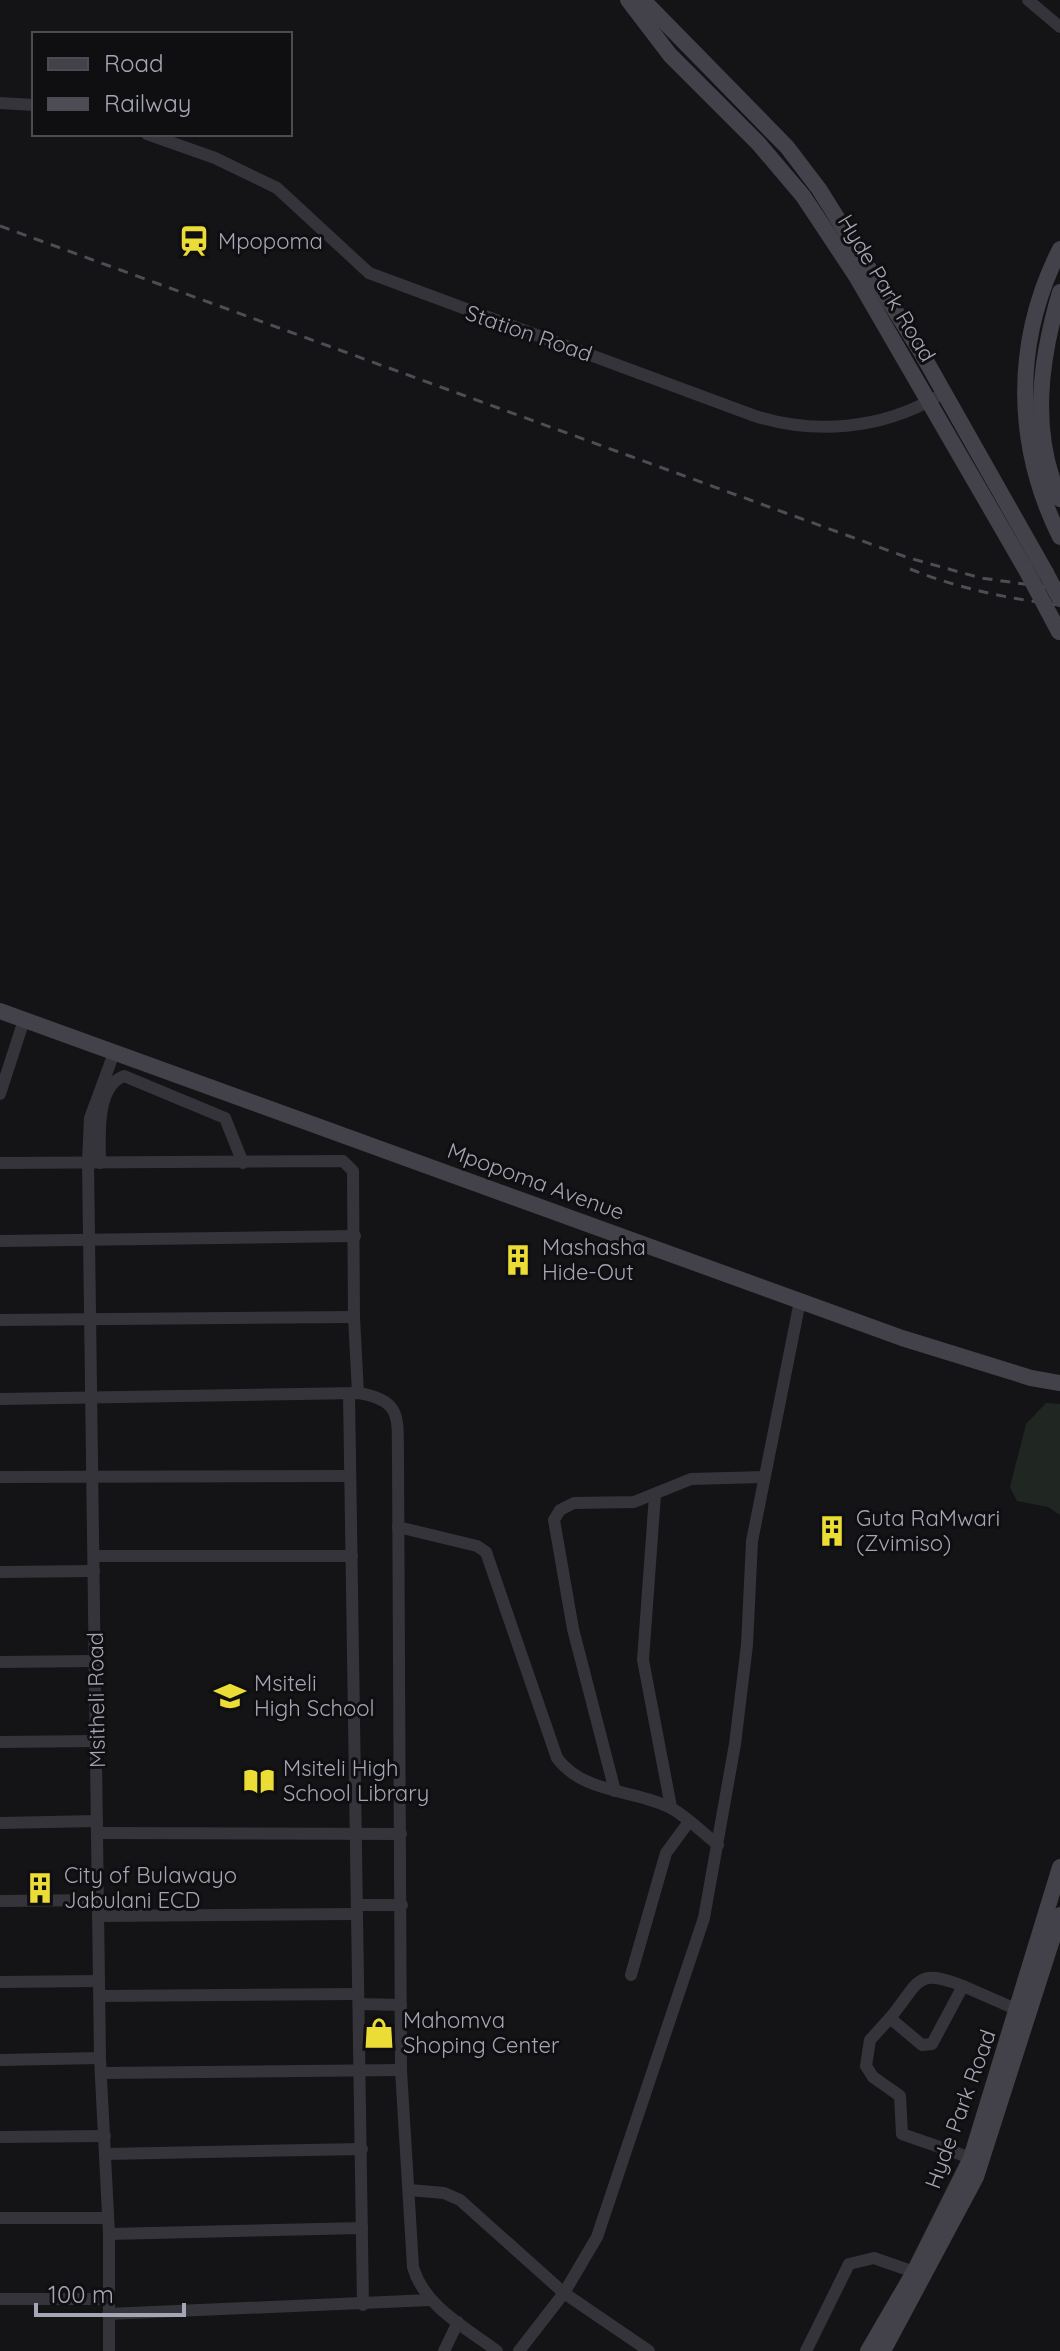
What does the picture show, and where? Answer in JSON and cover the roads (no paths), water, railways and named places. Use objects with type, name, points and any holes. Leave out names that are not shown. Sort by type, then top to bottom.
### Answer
[{"type":"street","name":"Hyde Park Road","points":[[628,0],[670,55],[758,143],[803,196],[937,397],[1060,599]]},
{"type":"street","name":"Hyde Park Road","points":[[643,0],[795,157],[851,235],[1060,633]]},
{"type":"street","points":[[1028,0],[1060,27]]},
{"type":"street","points":[[0,103],[32,105]]},
{"type":"street","name":"Station Road","points":[[153,136],[227,162],[277,188],[369,273],[755,416],[813,429],[846,426],[937,397]]},
{"type":"street","points":[[1060,249],[1035,309],[1026,349],[1024,395],[1031,464],[1060,537]]},
{"type":"street","points":[[1060,292],[1041,375],[1041,421],[1060,499]]},
{"type":"street","name":"Mpopoma Avenue","points":[[0,1011],[902,1338],[1031,1378],[1060,1383]]},
{"type":"street","points":[[0,1094],[24,1020]]},
{"type":"street","name":"Msitheli Road","points":[[109,2351],[109,2234],[100,2058],[91,1319],[94,1163],[90,1118],[114,1053]]},
{"type":"street","points":[[94,1163],[101,1114],[113,1082],[124,1076],[225,1118],[243,1163]]},
{"type":"street","points":[[0,1163],[343,1161],[353,1171],[354,1393],[350,1476],[363,2305]]},
{"type":"street","points":[[0,1241],[355,1236]]},
{"type":"street","points":[[519,2351],[564,2293],[597,2237],[704,1918],[735,1744],[747,1645],[752,1541],[800,1301]]},
{"type":"street","points":[[0,1320],[354,1317]]},
{"type":"street","points":[[0,1399],[354,1393],[381,1396],[388,1401],[397,1417],[401,2070],[413,2267],[418,2284],[430,2300],[497,2351]]},
{"type":"street","points":[[0,1477],[350,1476]]},
{"type":"street","points":[[615,1791],[573,1629],[554,1520],[560,1510],[574,1503],[634,1502],[655,1495],[666,1486],[691,1479],[763,1477]]},
{"type":"street","points":[[655,1495],[643,1660],[671,1807]]},
{"type":"street","points":[[398,1527],[477,1546],[486,1552],[557,1758],[579,1779],[671,1807],[718,1845]]},
{"type":"street","points":[[94,1556],[352,1556]]},
{"type":"street","points":[[0,1572],[94,1571]]},
{"type":"street","points":[[0,1662],[95,1661]]},
{"type":"street","points":[[0,1742],[96,1741]]},
{"type":"street","points":[[0,1823],[401,1834]]},
{"type":"street","points":[[631,1975],[666,1853],[688,1823]]},
{"type":"street","name":"Hyde Park Road","points":[[868,2351],[914,2272],[971,2158],[1060,1867]]},
{"type":"street","points":[[0,1901],[98,1900]]},
{"type":"street","points":[[99,1916],[402,1905]]},
{"type":"street","name":"Hyde Park Road","points":[[883,2351],[976,2177],[1060,1915]]},
{"type":"street","points":[[971,2158],[902,2134],[900,2096],[873,2077],[866,2066],[870,2040],[925,1977],[935,1975],[1018,2010]]},
{"type":"street","points":[[0,1982],[99,1981]]},
{"type":"street","points":[[890,2018],[922,2045],[932,2044],[963,1986]]},
{"type":"street","points":[[100,1996],[359,1999],[401,2005]]},
{"type":"street","points":[[0,2060],[100,2058]]},
{"type":"street","points":[[101,2073],[401,2070]]},
{"type":"street","points":[[0,2137],[105,2136]]},
{"type":"street","points":[[106,2154],[362,2149]]},
{"type":"street","points":[[409,2190],[444,2193],[460,2200],[564,2293],[649,2351]]},
{"type":"street","points":[[0,2218],[107,2218]]},
{"type":"street","points":[[109,2234],[362,2228]]},
{"type":"street","points":[[806,2351],[849,2264],[874,2258],[914,2272]]},
{"type":"street","points":[[0,2299],[108,2299]]},
{"type":"street","points":[[108,2314],[430,2300]]},
{"type":"street","points":[[444,2351],[458,2322]]},
{"type":"railway","points":[[0,226],[909,558],[981,578],[1060,589]]},
{"type":"railway","points":[[910,569],[984,592],[1060,605]]},
{"type":"place","name":"Mpopoma","points":[[194,241]]},
{"type":"place","name":"Mashasha Hide-Out","points":[[518,1260]]},
{"type":"place","name":"Guta RaMwari (Zvimiso)","points":[[832,1531]]},
{"type":"place","name":"Msiteli High School","points":[[230,1696]]},
{"type":"place","name":"Msiteli High School Library","points":[[259,1781]]},
{"type":"place","name":"City of Bulawayo Jabulani ECD","points":[[40,1888]]},
{"type":"place","name":"Mahomva Shoping Center","points":[[379,2033]]}]
